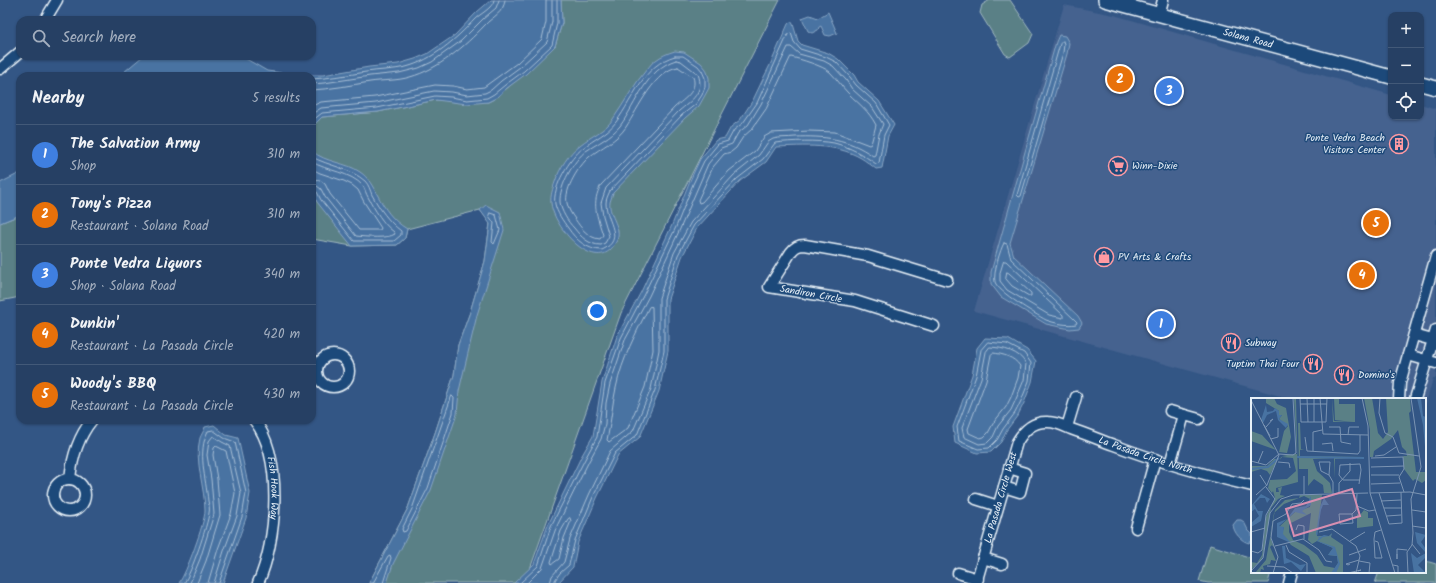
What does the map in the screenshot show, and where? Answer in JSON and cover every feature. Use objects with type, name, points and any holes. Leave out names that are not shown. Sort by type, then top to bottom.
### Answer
[{"type":"street","points":[[47,16],[57,0]]},
{"type":"street","name":"Solana Road","points":[[1105,0],[1388,76]]},
{"type":"street","points":[[1159,15],[1163,0]]},
{"type":"street","points":[[0,69],[16,55]]},
{"type":"street","points":[[1424,85],[1436,88]]},
{"type":"street","name":"Sandiron Circle","points":[[934,326],[855,301],[769,286],[791,252],[799,245],[868,256],[948,280]]},
{"type":"street","points":[[1399,398],[1400,383],[1436,256]]},
{"type":"street","points":[[1415,398],[1432,362],[1436,330]]},
{"type":"street","points":[[1414,335],[1435,340]]},
{"type":"street","points":[[1408,355],[1432,362]]},
{"type":"street","points":[[1067,427],[1076,397]]},
{"type":"street","points":[[1170,410],[1199,419]]},
{"type":"street","points":[[1170,464],[1184,415]]},
{"type":"street","name":"La Pasada Circle North","points":[[1039,422],[1050,422],[1067,427],[1170,464],[1251,486]]},
{"type":"street","name":"La Pasada Circle West","points":[[977,581],[1017,442],[1023,432],[1030,426],[1039,422]]},
{"type":"street","points":[[70,479],[73,459],[81,438],[90,424]]},
{"type":"street","name":"Fish Hook Way","points":[[258,583],[269,549],[274,493],[273,469],[270,452],[259,424]]},
{"type":"street","points":[[1136,528],[1155,459]]},
{"type":"street","points":[[1004,487],[1020,492],[1025,473],[1009,468]]},
{"type":"street","points":[[976,499],[998,506]]},
{"type":"street","points":[[984,558],[1002,564]]},
{"type":"street","points":[[958,573],[977,581]]},
{"type":"street","points":[[1289,583],[1292,573]]},
{"type":"shaded area","points":[[1064,5],[1114,15],[1388,94],[1388,120],[1424,120],[1424,105],[1436,109],[1436,378],[1433,378],[1426,403],[1426,398],[1287,398],[974,311]]},
{"type":"green space","points":[[561,0],[780,0],[621,313],[525,583],[369,583],[408,508],[435,433],[454,375],[458,345],[470,312],[485,261],[490,223],[480,210],[407,229],[405,238],[397,245],[352,246],[316,240],[316,119],[378,112],[436,100],[488,102],[496,98],[555,46],[562,23]]},
{"type":"green space","points":[[990,0],[1010,0],[1033,34],[1029,43],[1010,57],[1005,54],[980,13],[982,5]]},
{"type":"green space","points":[[16,217],[16,298],[0,301],[0,223]]},
{"type":"green space","points":[[1210,545],[1251,558],[1251,573],[1271,573],[1268,583],[1208,583],[1199,581]]},
{"type":"green space","points":[[1426,561],[1436,564],[1436,583],[1375,583],[1379,573],[1426,573]]},
{"type":"water","points":[[491,0],[561,0],[562,23],[555,46],[526,74],[496,98],[488,102],[467,104],[436,100],[378,112],[322,117],[316,123],[316,75],[398,64],[415,59],[427,54],[455,35]]},
{"type":"water","points":[[828,12],[837,33],[830,36],[825,35],[821,26],[818,30],[812,33],[808,31],[802,18],[810,15],[818,18]]},
{"type":"water","points":[[791,21],[798,41],[802,45],[828,53],[838,59],[854,75],[858,82],[879,101],[894,125],[888,136],[882,168],[876,169],[863,159],[841,150],[819,146],[776,147],[766,162],[740,181],[697,228],[682,257],[668,299],[668,351],[659,391],[640,437],[618,455],[578,542],[573,567],[558,583],[514,583],[534,564],[548,525],[581,457],[593,436],[602,382],[617,336],[641,292],[700,159],[716,140],[725,138],[731,127],[740,120],[753,100],[788,24]]},
{"type":"water","points":[[1059,35],[1065,36],[1069,43],[1067,54],[1010,243],[1014,256],[1078,316],[1082,323],[1079,328],[1070,329],[1046,324],[1001,297],[991,284],[991,272]]},
{"type":"water","points":[[675,51],[684,52],[701,63],[706,69],[709,78],[709,88],[699,106],[685,118],[613,193],[610,207],[618,232],[616,242],[608,252],[598,254],[588,252],[577,245],[567,235],[559,224],[554,213],[551,198],[557,177],[572,152],[610,123],[642,75],[652,63],[662,56]]},
{"type":"water","points":[[138,60],[248,60],[267,71],[275,72],[124,72]]},
{"type":"water","points":[[316,154],[323,158],[349,166],[363,174],[370,182],[389,214],[407,229],[405,238],[397,245],[352,246],[317,202]]},
{"type":"water","points":[[16,175],[16,217],[0,223],[0,183]]},
{"type":"water","points":[[486,205],[500,212],[504,230],[477,315],[459,391],[457,414],[431,490],[393,564],[387,583],[369,583],[408,508],[454,375],[458,345],[470,312],[485,261],[490,224],[480,210]]},
{"type":"water","points":[[985,338],[1008,339],[1027,350],[1036,361],[1032,382],[1024,403],[1018,415],[1006,431],[1001,442],[991,452],[977,453],[955,443],[953,427],[972,375],[977,348]]},
{"type":"water","points":[[214,425],[226,435],[238,438],[250,493],[246,518],[223,583],[179,583],[199,536],[205,511],[198,447],[205,427]]},
{"type":"water","points":[[1237,520],[1244,522],[1251,533],[1251,541],[1249,543],[1241,539],[1236,534],[1233,525]]},
{"type":"place","name":"Tony's Pizza","points":[[1120,79]]},
{"type":"place","name":"Ponte Vedra Liquors","points":[[1169,91]]},
{"type":"place","name":"Ponte Vedra Beach Visitors Center","points":[[1399,144]]},
{"type":"place","name":"Winn-Dixie","points":[[1118,166]]},
{"type":"place","name":"Woody's BBQ","points":[[1376,223]]},
{"type":"place","name":"PV Arts & Crafts","points":[[1104,257]]},
{"type":"place","name":"Dunkin'","points":[[1362,275]]},
{"type":"place","name":"The Salvation Army","points":[[1161,324]]},
{"type":"place","name":"Subway","points":[[1231,343]]},
{"type":"place","name":"Tuptim Thai Four","points":[[1313,364]]},
{"type":"place","name":"Domino's","points":[[1344,375]]}]
